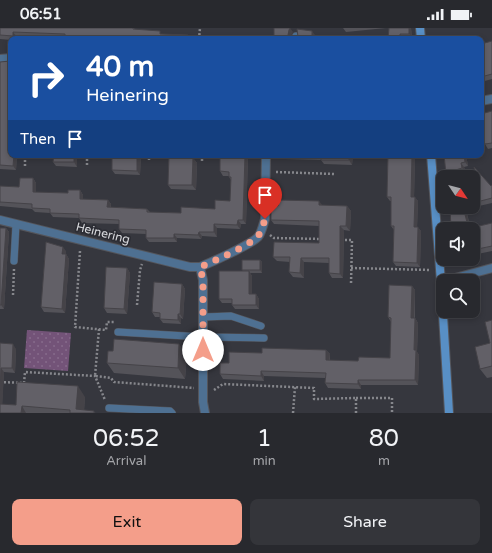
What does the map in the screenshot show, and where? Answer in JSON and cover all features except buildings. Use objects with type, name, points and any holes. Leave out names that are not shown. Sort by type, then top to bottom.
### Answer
[{"type":"street","points":[[205,413],[203,390],[203,280],[200,267],[250,242],[257,237],[262,229],[265,219],[266,158]]},
{"type":"street","points":[[431,158],[441,274]]},
{"type":"street","name":"Heinering","points":[[0,220],[190,267],[200,267]]},
{"type":"street","points":[[469,274],[492,268]]},
{"type":"street","points":[[445,318],[449,413]]},
{"type":"lane","points":[[14,261],[16,224]]},
{"type":"lane","points":[[203,317],[231,316],[261,326]]},
{"type":"lane","points":[[118,332],[203,337],[264,338]]},
{"type":"lane","points":[[109,408],[170,411],[172,413]]},
{"type":"path","points":[[25,166],[26,158]]},
{"type":"path","points":[[87,158],[87,165]]},
{"type":"path","points":[[266,172],[335,174]]},
{"type":"path","points":[[262,229],[274,238],[329,239]]},
{"type":"path","points":[[337,239],[352,240],[351,284]]},
{"type":"path","points":[[81,240],[75,327],[106,330]]},
{"type":"path","points":[[137,305],[140,270],[145,256]]},
{"type":"path","points":[[13,295],[14,261]]},
{"type":"path","points":[[351,268],[440,270]]},
{"type":"path","points":[[99,329],[95,376],[109,408]]},
{"type":"path","points":[[0,382],[24,383],[25,372],[95,376],[110,378],[114,382],[203,390],[209,392],[224,384],[314,388],[314,398],[392,398],[392,413]]},
{"type":"path","points":[[293,413],[295,387]]},
{"type":"path","points":[[356,398],[356,413]]},
{"type":"shaded area","points":[[27,330],[71,333],[68,371],[24,368]]},
{"type":"route","points":[[203,350],[203,280],[200,267],[257,237],[262,229],[265,219]]}]
